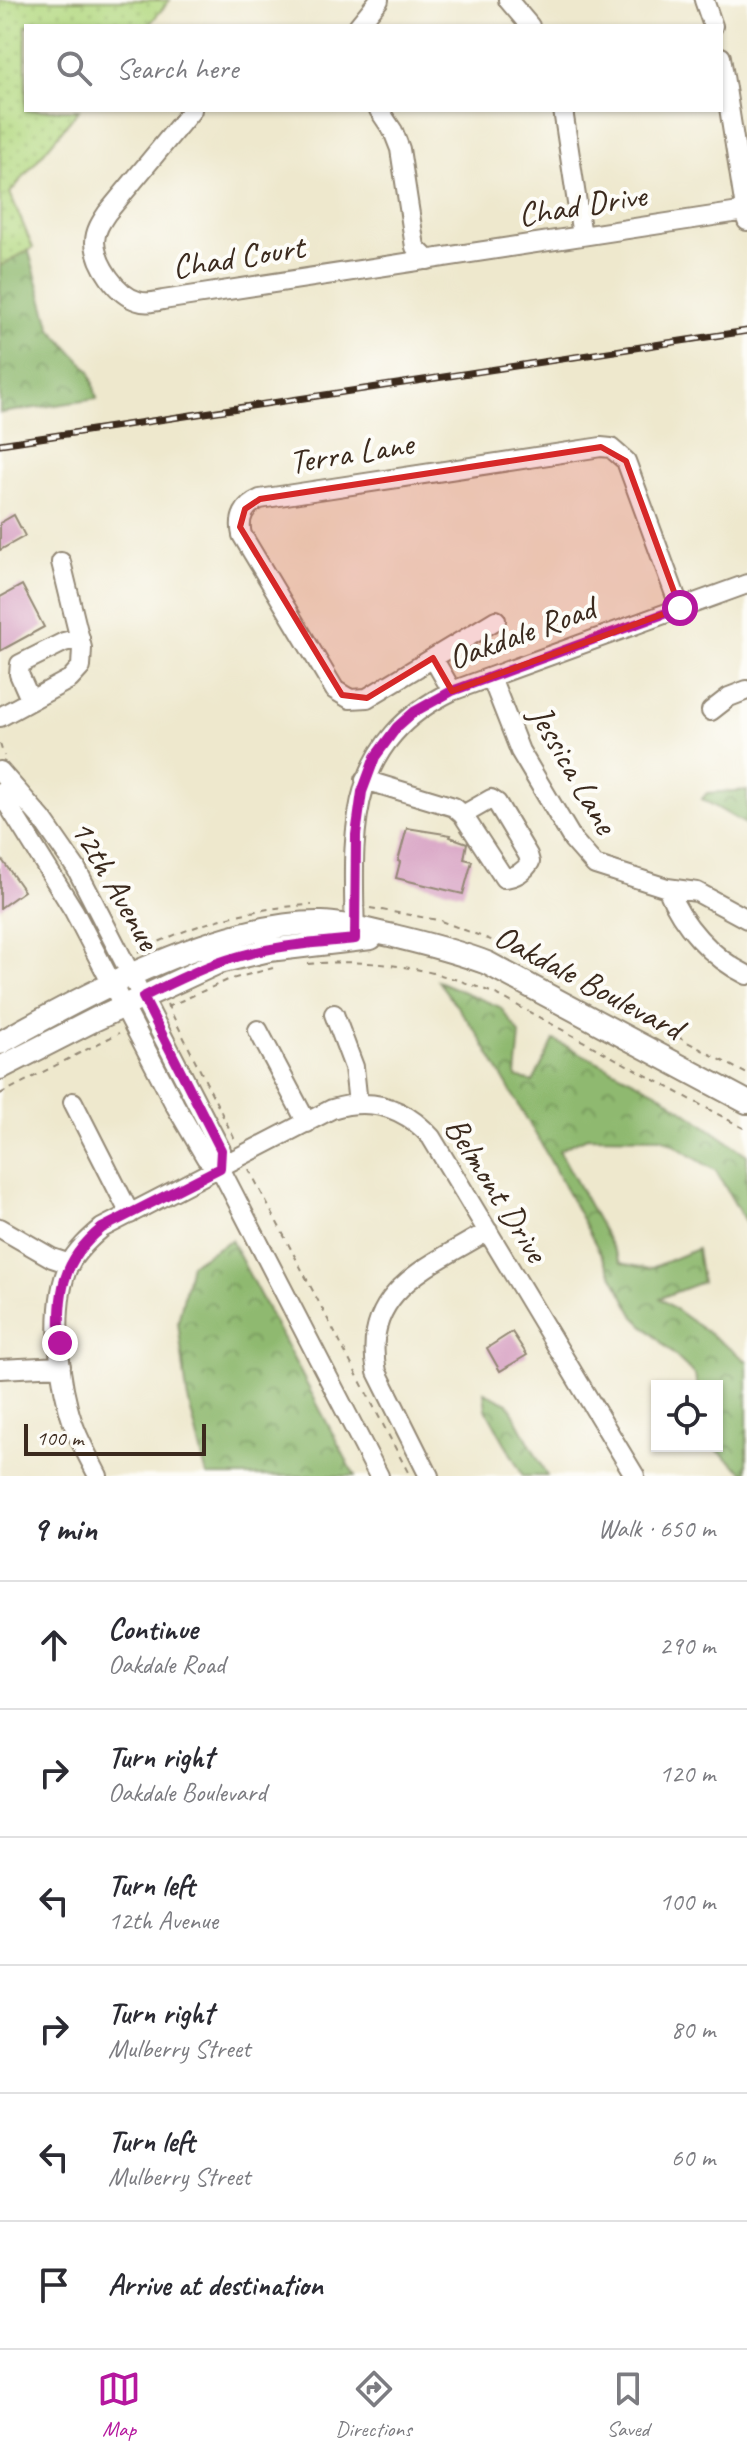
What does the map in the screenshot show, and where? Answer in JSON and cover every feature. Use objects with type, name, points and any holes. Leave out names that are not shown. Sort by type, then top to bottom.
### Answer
[{"type":"main road","name":"Oakdale Boulevard","points":[[0,1043],[123,980],[187,952],[260,930],[321,923],[450,949],[503,970],[747,1102]]},
{"type":"main road","name":"Oakdale Boulevard","points":[[0,1068],[144,1010],[191,974],[244,955],[355,932]]},
{"type":"street","points":[[360,24],[379,0]]},
{"type":"street","points":[[508,0],[528,24]]},
{"type":"street","points":[[704,0],[712,24]]},
{"type":"street","points":[[723,67],[746,216]]},
{"type":"street","points":[[728,92],[747,86]]},
{"type":"street","name":"Chad Court","points":[[190,112],[107,213],[97,230],[95,245],[99,258],[117,288],[128,298],[145,303],[428,260]]},
{"type":"street","points":[[380,112],[400,149],[415,247],[428,260]]},
{"type":"street","points":[[563,112],[582,236]]},
{"type":"street","name":"Chad Drive","points":[[428,260],[582,236],[746,216]]},
{"type":"street","name":"Terra Lane","points":[[496,620],[367,698],[350,699],[335,690],[242,535],[241,517],[245,509],[260,499],[601,447],[611,448],[626,461],[680,608]]},
{"type":"street","points":[[0,717],[77,673],[83,657],[61,562]]},
{"type":"street","name":"Oakdale Road","points":[[355,932],[356,835],[365,780],[375,757],[397,727],[424,706],[452,691],[747,584]]},
{"type":"street","points":[[30,699],[18,668],[20,664],[80,638]]},
{"type":"street","points":[[433,658],[452,691]]},
{"type":"street","name":"Jessica Lane","points":[[491,677],[520,751],[573,840],[595,865],[667,888],[697,892],[747,919]]},
{"type":"street","points":[[711,711],[729,697],[747,690]]},
{"type":"street","name":"12th Avenue","points":[[0,771],[42,819],[76,868],[123,980]]},
{"type":"street","points":[[365,780],[454,807],[463,815]]},
{"type":"street","name":"12th Avenue","points":[[0,792],[144,1010],[206,1158],[220,1168],[379,1476]]},
{"type":"street","points":[[667,888],[697,937],[732,968],[747,975]]},
{"type":"street","points":[[334,1014],[354,1067],[358,1104]]},
{"type":"street","points":[[258,1030],[307,1123]]},
{"type":"street","points":[[73,1102],[130,1214]]},
{"type":"street","name":"Belmont Drive","points":[[70,1264],[89,1238],[102,1228],[332,1109],[358,1104],[379,1104],[395,1109],[420,1125],[431,1137],[635,1476]]},
{"type":"street","points":[[0,1228],[52,1258],[70,1264],[60,1295],[61,1366],[68,1409],[98,1476]]},
{"type":"street","points":[[429,1476],[377,1372],[374,1357],[376,1328],[388,1300],[399,1287],[488,1231]]},
{"type":"street","points":[[0,1369],[61,1366]]},
{"type":"path","points":[[310,964],[339,961],[386,965],[436,972],[465,982],[498,995],[747,1130]]},
{"type":"path","points":[[0,1094],[144,1010],[228,980],[280,966]]},
{"type":"path","points":[[144,1010],[227,1120],[242,1156],[410,1476]]},
{"type":"highlighted area","points":[[601,447],[626,461],[680,608],[452,691],[433,658],[367,698],[342,695],[240,527],[245,509],[260,499]]},
{"type":"green space","points":[[0,0],[170,0],[150,24],[24,24],[24,112],[77,112],[10,193],[33,248],[0,266]]},
{"type":"green space","points":[[0,193],[27,245],[51,329],[90,371],[97,399],[0,413]]},
{"type":"green space","points":[[747,790],[747,825],[702,799],[707,793]]},
{"type":"green space","points":[[438,981],[500,1007],[520,1034],[516,1077],[533,1082],[554,1040],[656,1091],[747,1155],[747,1225],[716,1171],[662,1138],[587,1137],[559,1150],[621,1263],[649,1269],[697,1249],[702,1282],[660,1298],[747,1361],[747,1475],[719,1452],[723,1452],[723,1380],[696,1380],[695,1375],[635,1317],[477,1033]]},
{"type":"green space","points":[[231,1240],[355,1476],[207,1476],[187,1395],[178,1322],[191,1264]]},
{"type":"green space","points":[[484,1392],[508,1403],[547,1476],[523,1476],[486,1409]]},
{"type":"building","points":[[14,515],[25,536],[0,550],[0,523]]},
{"type":"building","points":[[22,585],[44,627],[0,651],[0,597]]},
{"type":"building","points":[[407,828],[451,835],[467,843],[464,859],[472,861],[463,894],[396,878]]},
{"type":"building","points":[[0,857],[24,891],[0,908]]},
{"type":"building","points":[[512,1332],[527,1355],[500,1371],[487,1348]]},
{"type":"railway","points":[[0,444],[747,331]]},
{"type":"route","points":[[60,1343],[60,1295],[64,1279],[70,1264],[89,1238],[102,1228],[220,1168],[221,1150],[143,997],[219,962],[244,955],[355,939],[356,835],[362,792],[375,757],[397,727],[414,712],[452,691],[680,608]]}]
